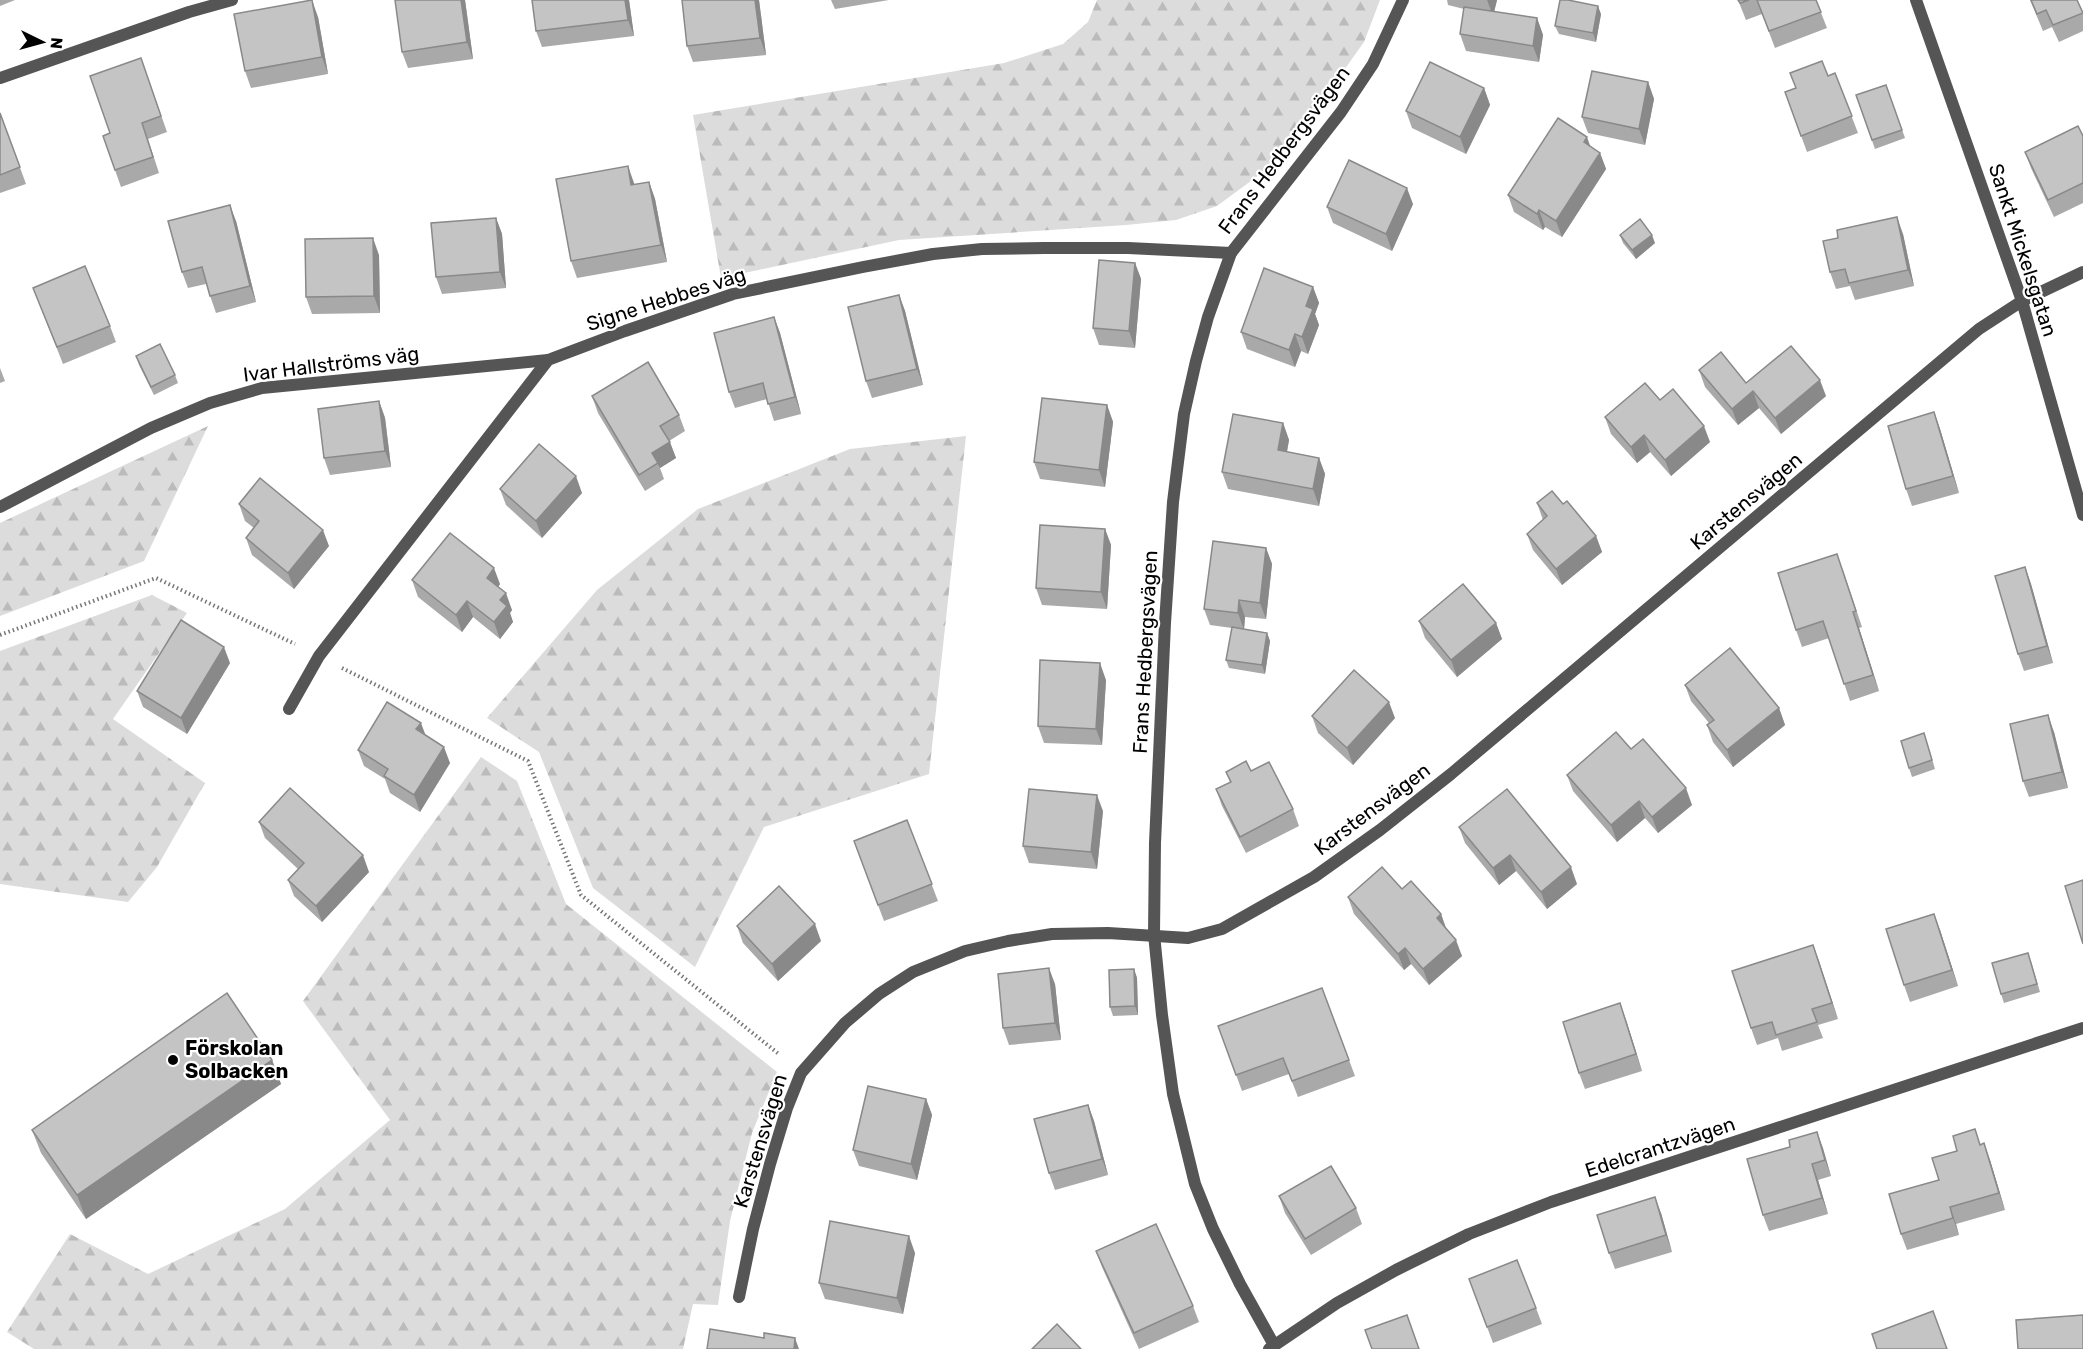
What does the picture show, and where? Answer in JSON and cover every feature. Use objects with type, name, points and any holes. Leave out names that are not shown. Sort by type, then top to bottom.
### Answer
[{"type":"street","points":[[0,78],[189,12],[232,0]]},
{"type":"street","name":"Frans Hedbergsvägen","points":[[1272,1347],[1213,1229],[1195,1184],[1173,1094],[1154,934],[1164,646],[1173,502],[1184,414],[1196,361],[1208,317],[1231,253],[1347,102],[1373,64],[1403,0]]},
{"type":"street","name":"Sankt Mickelsgatan","points":[[1916,0],[2022,301],[2083,515]]},
{"type":"street","name":"Signe Hebbes väg","points":[[548,360],[733,294],[933,254],[982,249],[1044,248],[1128,248],[1231,253]]},
{"type":"street","name":"Karstensvägen","points":[[739,1297],[770,1164],[787,1107],[801,1073],[845,1023],[879,994],[913,972],[965,951],[1052,934],[1154,934],[1188,938],[1221,929],[1314,877],[1380,830],[1460,766],[1979,329],[2022,301],[2083,272]]},
{"type":"street","points":[[289,710],[319,656],[548,360]]},
{"type":"street","name":"Ivar Hallströms väg","points":[[0,507],[151,428],[210,403],[262,388],[548,360]]},
{"type":"street","name":"Edelcrantzvägen","points":[[1272,1347],[1337,1303],[1469,1233],[1551,1202],[2083,1028]]},
{"type":"path","points":[[0,635],[156,578],[319,656],[528,761],[581,895],[801,1073]]},
{"type":"green space","points":[[1097,0],[1380,0],[1364,42],[1317,108],[1263,172],[1217,206],[1176,220],[899,240],[721,278],[693,115],[1004,63],[1063,44],[1088,22]]},
{"type":"green space","points":[[208,426],[144,561],[0,616],[0,523]]},
{"type":"green space","points":[[966,436],[929,774],[764,827],[695,967],[593,888],[539,752],[487,718],[597,590],[698,509],[850,449]]},
{"type":"green space","points":[[152,595],[187,613],[113,719],[205,783],[157,867],[128,902],[0,884],[0,651]]},
{"type":"green space","points":[[481,757],[517,781],[566,904],[777,1072],[752,1133],[730,1221],[718,1305],[693,1304],[683,1349],[34,1349],[7,1332],[70,1234],[148,1274],[285,1209],[390,1120],[303,1001]]},
{"type":"building","points":[[312,0],[322,57],[245,71],[234,14]]},
{"type":"building","points":[[395,0],[461,0],[467,42],[402,52]]},
{"type":"building","points":[[532,0],[625,0],[628,20],[536,31]]},
{"type":"building","points":[[682,0],[755,0],[760,38],[687,46]]},
{"type":"building","points":[[1560,0],[1598,6],[1593,33],[1555,26]]},
{"type":"building","points":[[1757,0],[1816,0],[1821,12],[1769,31]]},
{"type":"building","points":[[2031,0],[2077,0],[2083,13],[2053,25],[2046,10],[2037,14]]},
{"type":"building","points":[[1464,7],[1537,18],[1533,46],[1460,34]]},
{"type":"building","points":[[141,58],[161,116],[142,123],[153,157],[115,170],[103,136],[110,133],[90,76]]},
{"type":"building","points":[[1822,61],[1828,76],[1835,73],[1852,116],[1801,136],[1785,92],[1796,88],[1790,73]]},
{"type":"building","points":[[1430,62],[1484,88],[1460,137],[1406,111]]},
{"type":"building","points":[[1592,71],[1648,82],[1639,129],[1582,117]]},
{"type":"building","points":[[1886,85],[1902,130],[1872,140],[1856,95]]},
{"type":"building","points":[[0,113],[20,167],[0,175]]},
{"type":"building","points":[[1558,118],[1587,137],[1584,142],[1600,153],[1556,221],[1539,210],[1537,214],[1508,195]]},
{"type":"building","points":[[2078,126],[2083,136],[2083,183],[2048,200],[2025,152]]},
{"type":"building","points":[[1349,160],[1407,188],[1386,234],[1327,207]]},
{"type":"building","points":[[628,166],[631,185],[649,182],[661,245],[571,261],[556,179]]},
{"type":"building","points":[[230,205],[250,286],[210,296],[202,267],[182,272],[168,221]]},
{"type":"building","points":[[1897,217],[1908,270],[1849,283],[1845,269],[1830,272],[1823,241],[1838,238],[1837,230]]},
{"type":"building","points":[[496,218],[500,272],[436,277],[431,223]]},
{"type":"building","points":[[1640,219],[1652,235],[1632,250],[1620,235]]},
{"type":"building","points":[[373,238],[374,296],[306,297],[305,239]]},
{"type":"building","points":[[1099,260],[1135,263],[1129,331],[1093,328]]},
{"type":"building","points":[[85,266],[110,326],[57,347],[33,288]]},
{"type":"building","points":[[1264,268],[1313,287],[1306,306],[1313,309],[1302,337],[1295,334],[1289,350],[1241,332]]},
{"type":"building","points":[[899,295],[917,369],[866,381],[848,307]]},
{"type":"building","points":[[774,317],[795,397],[768,404],[763,383],[729,392],[714,333]]},
{"type":"building","points":[[160,344],[175,375],[151,387],[136,356]]},
{"type":"building","points":[[1791,346],[1820,380],[1775,418],[1753,391],[1732,409],[1699,370],[1721,352],[1746,383]]},
{"type":"building","points":[[648,362],[679,415],[660,426],[670,442],[652,453],[658,463],[639,475],[592,396]]},
{"type":"building","points":[[1645,383],[1660,400],[1673,389],[1704,426],[1665,460],[1644,435],[1631,447],[1605,417]]},
{"type":"building","points":[[1042,398],[1107,405],[1099,470],[1034,462]]},
{"type":"building","points":[[379,401],[385,451],[324,458],[318,409]]},
{"type":"building","points":[[1934,412],[1953,476],[1906,489],[1888,426]]},
{"type":"building","points":[[1233,414],[1283,423],[1278,450],[1319,458],[1313,489],[1222,472]]},
{"type":"building","points":[[539,444],[576,476],[536,521],[500,489]]},
{"type":"building","points":[[260,478],[323,530],[288,573],[246,538],[259,521],[239,504]]},
{"type":"building","points":[[1552,491],[1563,504],[1567,501],[1596,536],[1556,569],[1527,534],[1547,516],[1537,503]]},
{"type":"building","points":[[1040,525],[1105,529],[1101,592],[1036,588]]},
{"type":"building","points":[[450,533],[494,568],[487,578],[506,593],[500,600],[507,606],[494,622],[467,601],[456,615],[412,580]]},
{"type":"building","points":[[1213,541],[1266,548],[1260,603],[1239,600],[1238,613],[1204,609]]},
{"type":"building","points":[[1837,554],[1856,611],[1853,612],[1873,675],[1844,684],[1823,621],[1796,630],[1778,573]]},
{"type":"building","points":[[2025,567],[2047,646],[2018,654],[1995,576]]},
{"type":"building","points":[[1463,584],[1496,623],[1451,660],[1419,621]]},
{"type":"building","points":[[181,620],[224,647],[181,718],[137,691]]},
{"type":"building","points":[[1232,627],[1267,633],[1262,665],[1226,660]]},
{"type":"building","points":[[1730,648],[1779,708],[1727,750],[1707,725],[1714,720],[1685,685]]},
{"type":"building","points":[[1040,660],[1100,663],[1096,729],[1038,726]]},
{"type":"building","points":[[1354,670],[1389,702],[1347,748],[1312,716]]},
{"type":"building","points":[[387,702],[421,723],[416,729],[444,747],[414,795],[384,776],[388,769],[358,750]]},
{"type":"building","points":[[2048,715],[2062,772],[2023,781],[2010,724]]},
{"type":"building","points":[[1616,732],[1631,749],[1643,739],[1686,788],[1652,817],[1639,801],[1611,825],[1567,775]]},
{"type":"building","points":[[1924,733],[1932,760],[1909,768],[1901,741]]},
{"type":"building","points":[[1246,761],[1251,771],[1269,762],[1293,809],[1240,837],[1216,789],[1231,782],[1226,772]]},
{"type":"building","points":[[290,788],[363,855],[316,906],[288,880],[304,863],[259,822]]},
{"type":"building","points":[[1029,789],[1097,795],[1091,852],[1023,846]]},
{"type":"building","points":[[1507,789],[1571,867],[1541,892],[1510,855],[1493,868],[1459,827]]},
{"type":"building","points":[[907,820],[932,884],[878,905],[854,841]]},
{"type":"building","points":[[1382,867],[1402,889],[1411,881],[1441,914],[1437,918],[1456,940],[1423,969],[1405,948],[1398,954],[1348,897]]},
{"type":"building","points":[[2083,880],[2083,944],[2065,886]]},
{"type":"building","points":[[779,886],[815,924],[772,964],[737,926]]},
{"type":"building","points":[[1934,914],[1952,970],[1904,985],[1886,929]]},
{"type":"building","points":[[1813,945],[1832,1003],[1812,1009],[1817,1022],[1776,1035],[1772,1022],[1751,1028],[1732,971]]},
{"type":"building","points":[[2028,953],[2037,984],[2001,994],[1992,963]]},
{"type":"building","points":[[1049,968],[1055,1023],[1003,1028],[998,974]]},
{"type":"building","points":[[1134,969],[1135,1006],[1110,1007],[1109,970]]},
{"type":"building","points":[[1322,988],[1349,1060],[1292,1081],[1283,1058],[1236,1075],[1218,1026]]},
{"type":"building","points":[[227,993],[272,1060],[77,1195],[32,1130]]},
{"type":"building","points":[[1620,1003],[1636,1054],[1579,1073],[1563,1022]]},
{"type":"building","points":[[868,1086],[926,1099],[911,1164],[853,1150]]},
{"type":"building","points":[[1088,1105],[1102,1159],[1049,1173],[1034,1119]]},
{"type":"building","points":[[1975,1129],[1980,1145],[1984,1143],[1999,1193],[1950,1207],[1953,1218],[1901,1234],[1889,1194],[1939,1180],[1932,1158],[1957,1151],[1953,1136]]},
{"type":"building","points":[[1817,1132],[1825,1160],[1812,1164],[1822,1198],[1763,1215],[1747,1159],[1790,1147],[1789,1140]]},
{"type":"building","points":[[1331,1166],[1356,1208],[1305,1239],[1279,1196]]},
{"type":"building","points":[[1655,1197],[1666,1235],[1609,1253],[1597,1215]]},
{"type":"building","points":[[830,1221],[909,1236],[897,1298],[819,1283]]},
{"type":"building","points":[[1156,1224],[1193,1306],[1134,1333],[1096,1251]]},
{"type":"building","points":[[1517,1260],[1536,1308],[1487,1327],[1469,1279]]},
{"type":"building","points":[[1933,1311],[1947,1349],[1877,1349],[1872,1334]]},
{"type":"building","points":[[1407,1315],[1419,1349],[1372,1349],[1365,1330]]},
{"type":"building","points":[[2083,1315],[2083,1349],[2018,1349],[2016,1320]]},
{"type":"building","points":[[1057,1324],[1081,1349],[1032,1349]]},
{"type":"building","points":[[710,1329],[764,1338],[764,1333],[795,1338],[794,1349],[707,1349]]},
{"type":"place","name":"Förskolan Solbacken","points":[[173,1060]]}]
